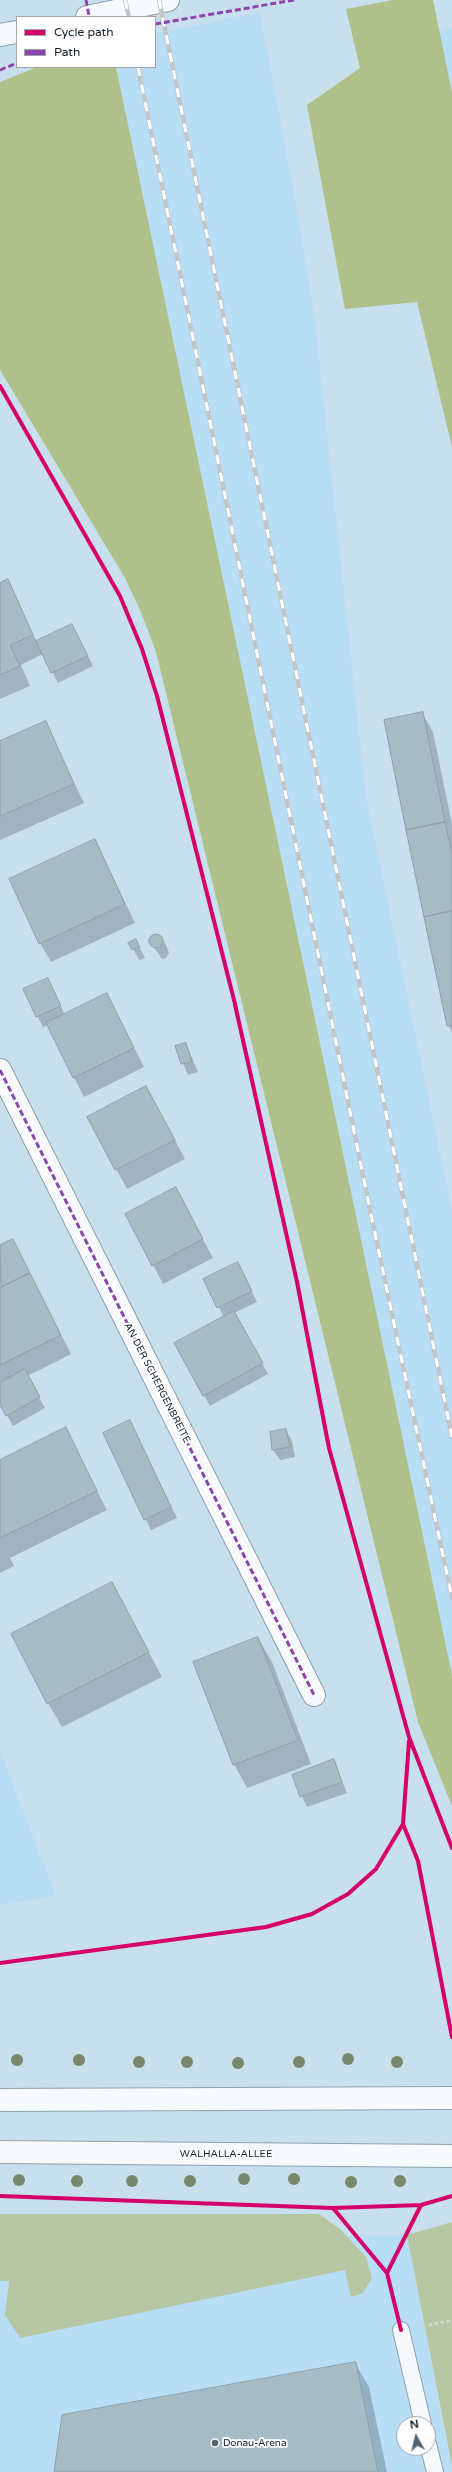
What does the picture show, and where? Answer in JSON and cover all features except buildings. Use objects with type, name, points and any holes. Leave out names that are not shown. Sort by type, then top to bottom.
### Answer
[{"type":"main road","points":[[92,16],[168,0]]},
{"type":"main road","points":[[0,35],[16,32]]},
{"type":"main road","name":"AN DER SCHERGENBREITE","points":[[0,1070],[314,1696]]},
{"type":"main road","points":[[0,2100],[452,2098]]},
{"type":"main road","name":"WALHALLA-ALLEE","points":[[0,2152],[452,2156]]},
{"type":"lane","points":[[401,2330],[421,2416]]},
{"type":"lane","points":[[431,2456],[435,2472]]},
{"type":"shaded area","points":[[260,12],[299,219],[315,321],[366,797],[452,1210],[452,1675],[116,68],[156,68],[156,34]]},
{"type":"shaded area","points":[[452,27],[452,92],[440,32]]},
{"type":"shaded area","points":[[0,1751],[56,1896],[0,1905]]},
{"type":"shaded area","points":[[407,2235],[452,2472],[0,2472],[0,2241]]},
{"type":"green space","points":[[393,0],[433,0],[452,92],[452,447],[417,302],[345,309],[307,105],[360,68],[346,9]]},
{"type":"green space","points":[[35,68],[116,68],[452,1675],[452,1806],[418,1722],[156,652],[141,612],[125,578],[0,370],[0,82]]},
{"type":"green space","points":[[0,2214],[319,2214],[340,2229],[366,2257],[372,2278],[363,2293],[351,2297],[345,2270],[20,2338],[5,2315],[9,2281],[0,2281]]},
{"type":"green space","points":[[452,2222],[452,2466],[407,2235]]},
{"type":"railway","points":[[125,0],[129,16]]},
{"type":"railway","points":[[159,0],[452,1437]]},
{"type":"railway","points":[[138,68],[369,1205],[452,1598]]},
{"type":"marked path","points":[[86,0],[89,16]]},
{"type":"marked path","points":[[156,24],[294,0]]},
{"type":"marked path","points":[[0,70],[16,63]]},
{"type":"marked path","points":[[0,1070],[314,1695]]},
{"type":"cycle path","points":[[0,386],[120,596],[142,649],[157,696],[234,1000],[297,1282],[329,1448],[409,1737],[452,1848]]},
{"type":"cycle path","points":[[0,1963],[266,1927],[312,1914],[348,1894],[376,1869],[403,1824],[409,1741]]},
{"type":"cycle path","points":[[403,1824],[418,1861],[452,2037]]},
{"type":"cycle path","points":[[0,2196],[333,2208],[421,2205],[452,2196]]},
{"type":"cycle path","points":[[401,2330],[387,2273],[421,2205]]},
{"type":"cycle path","points":[[333,2208],[387,2273]]},
{"type":"place","name":"Donau-Arena","points":[[215,2443]]}]
